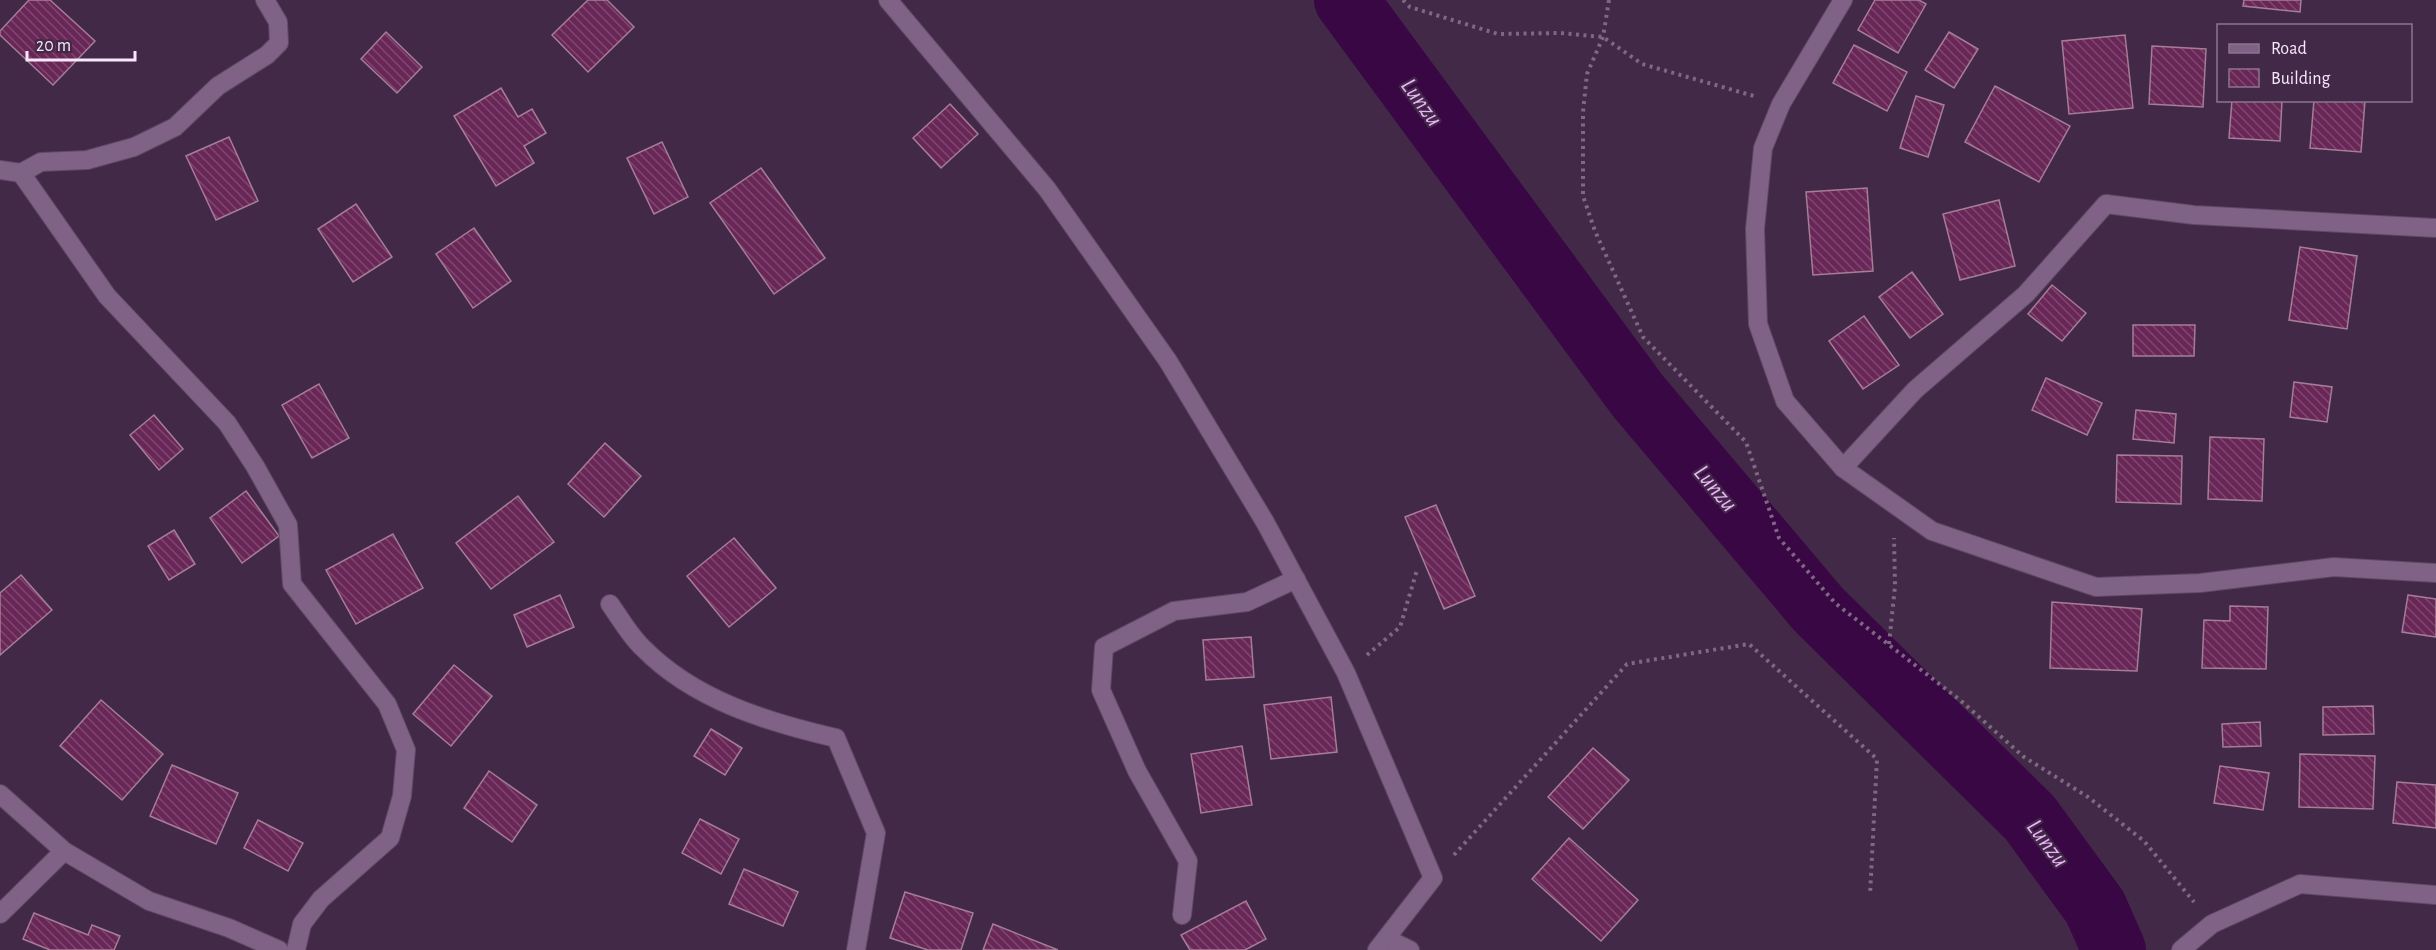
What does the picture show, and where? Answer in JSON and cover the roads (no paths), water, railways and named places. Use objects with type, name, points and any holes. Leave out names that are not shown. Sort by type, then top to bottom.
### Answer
[{"type":"street","points":[[0,170],[21,172],[41,162],[87,160],[134,147],[175,127],[218,86],[267,55],[279,43],[278,22],[266,0]]},
{"type":"street","points":[[888,0],[1047,189],[1162,351],[1265,522],[1346,673],[1433,878],[1382,944],[1410,950]]},
{"type":"street","points":[[1843,0],[1781,104],[1763,148],[1755,229],[1758,324],[1785,401],[1843,468],[1932,531],[2096,587],[2200,583],[2334,567],[2436,573]]},
{"type":"street","points":[[21,172],[107,297],[179,371],[233,432],[288,525],[292,584],[387,704],[406,750],[402,796],[390,838],[321,899],[302,924],[296,950]]},
{"type":"street","points":[[1843,468],[1915,390],[2026,294],[2106,204],[2193,215],[2436,228]]},
{"type":"street","points":[[1182,915],[1188,861],[1137,771],[1101,690],[1104,647],[1174,610],[1247,602],[1296,579]]},
{"type":"street","points":[[610,604],[642,648],[697,692],[790,727],[836,738],[876,832],[856,950]]},
{"type":"street","points":[[0,794],[64,851],[149,901],[229,928],[279,950]]},
{"type":"street","points":[[0,914],[64,851]]},
{"type":"street","points":[[2181,950],[2212,924],[2301,884],[2436,895]]},
{"type":"waterway","name":"Lunzu","points":[[1346,0],[1638,396],[1818,609],[2030,818],[2095,907],[2114,950]]}]
